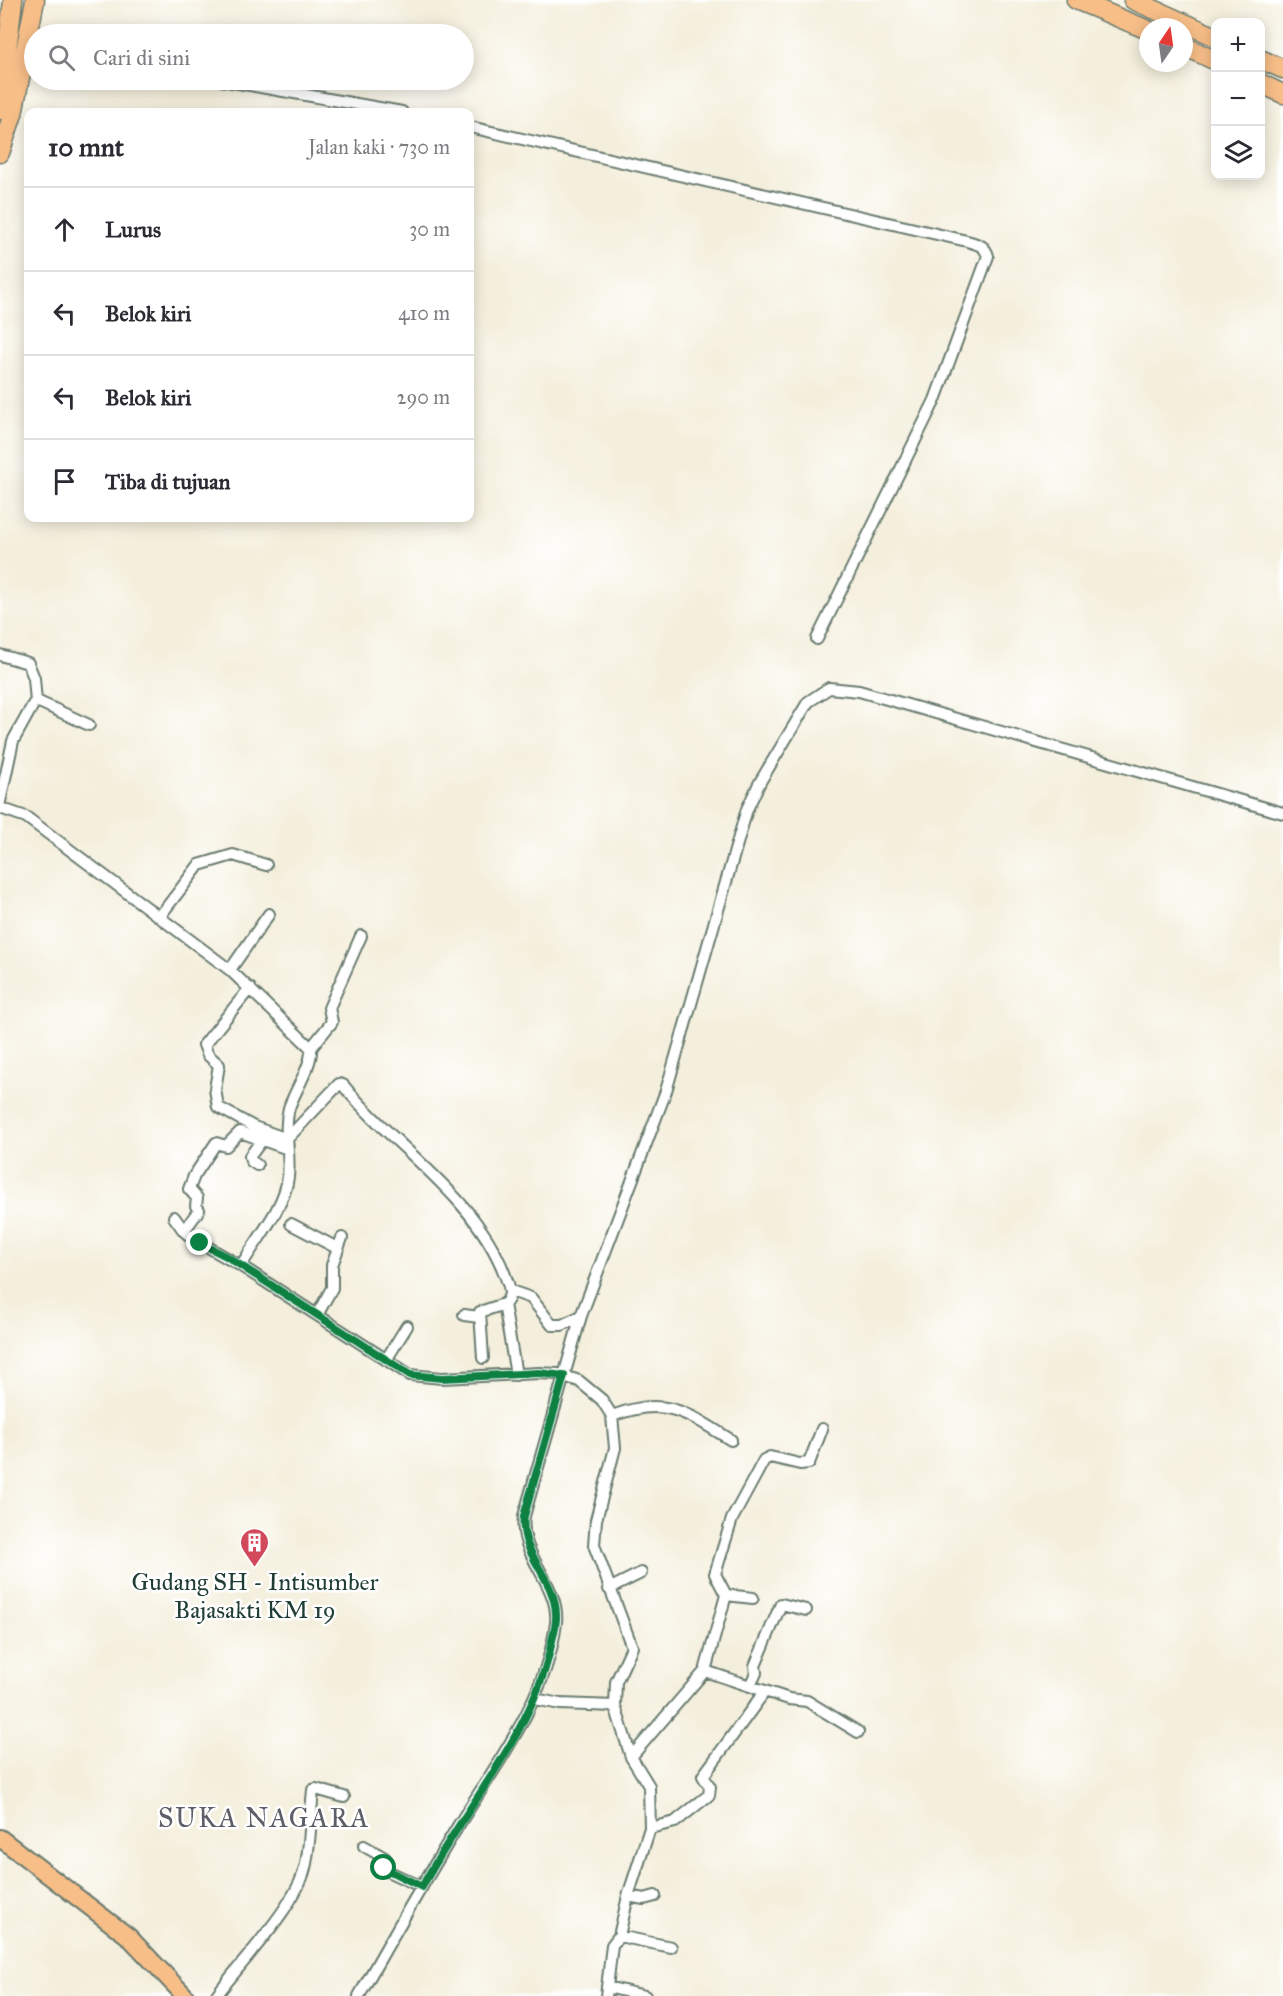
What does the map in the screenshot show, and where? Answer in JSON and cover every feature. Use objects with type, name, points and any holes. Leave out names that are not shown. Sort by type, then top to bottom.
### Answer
[{"type":"highway","points":[[4,0],[10,92]]},
{"type":"highway","points":[[0,153],[7,138],[13,0]]},
{"type":"highway","points":[[10,92],[26,0]]},
{"type":"highway","points":[[28,24],[35,0]]},
{"type":"highway","points":[[1076,0],[1139,26]]},
{"type":"highway","points":[[1133,0],[1211,35]]},
{"type":"highway","points":[[0,111],[10,92],[24,40]]},
{"type":"highway","points":[[1193,50],[1211,59]]},
{"type":"highway","points":[[1265,61],[1283,69]]},
{"type":"highway","points":[[1265,85],[1283,94]]},
{"type":"highway","points":[[0,1838],[129,1937],[185,1996]]},
{"type":"street","points":[[278,90],[379,108]]},
{"type":"street","points":[[474,128],[967,241],[981,245],[987,251],[988,256],[935,400],[817,639]]},
{"type":"street","points":[[0,655],[28,663],[34,678],[36,702],[13,741],[0,802]]},
{"type":"street","points":[[359,1996],[535,1699],[547,1669],[556,1614],[553,1597],[525,1542],[523,1523],[581,1316],[666,1091],[747,809],[760,782],[808,702],[815,695],[829,688],[859,691],[1283,813]]},
{"type":"street","points":[[36,702],[89,725]]},
{"type":"street","points":[[0,808],[26,817],[230,970],[311,1048]]},
{"type":"street","points":[[160,916],[199,865],[233,855],[266,865]]},
{"type":"street","points":[[230,970],[269,914]]},
{"type":"street","points":[[241,1266],[286,1191],[290,1107],[311,1057],[311,1048],[332,1022],[329,1008],[361,936]]},
{"type":"street","points":[[250,988],[204,1045],[208,1055],[219,1065],[215,1098],[223,1112],[287,1144]]},
{"type":"street","points":[[287,1144],[339,1084],[343,1085],[381,1126],[464,1207],[485,1233],[500,1261],[511,1291],[504,1304],[516,1375]]},
{"type":"street","points":[[184,1231],[199,1210],[196,1206],[197,1198],[189,1189],[214,1145],[226,1146],[240,1132],[262,1140],[287,1144]]},
{"type":"street","points":[[257,1165],[251,1161],[250,1156],[262,1140]]},
{"type":"street","points":[[174,1217],[184,1231],[405,1373],[428,1378],[539,1373],[564,1376],[593,1391],[612,1416],[615,1431],[613,1457],[594,1539],[609,1589],[632,1647],[616,1682],[615,1706],[631,1757],[649,1786],[650,1828],[628,1896],[619,1936],[612,1945],[606,1992],[645,1996]]},
{"type":"street","points":[[291,1224],[340,1243],[332,1265],[332,1288],[317,1315]]},
{"type":"street","points":[[511,1291],[531,1298],[552,1325],[562,1325],[581,1316]]},
{"type":"street","points":[[483,1358],[479,1317],[481,1311],[504,1304]]},
{"type":"street","points":[[464,1316],[479,1317]]},
{"type":"street","points":[[386,1360],[407,1326]]},
{"type":"street","points":[[612,1416],[639,1408],[681,1411],[697,1417],[731,1440]]},
{"type":"street","points":[[631,1757],[705,1671],[726,1595],[715,1576],[718,1560],[732,1519],[748,1487],[764,1460],[770,1457],[809,1464],[822,1429]]},
{"type":"street","points":[[609,1589],[641,1573]]},
{"type":"street","points":[[726,1595],[753,1598]]},
{"type":"street","points":[[750,1686],[756,1671],[755,1666],[781,1604],[806,1611]]},
{"type":"street","points":[[705,1671],[789,1699],[807,1701],[858,1732]]},
{"type":"street","points":[[650,1828],[675,1822],[709,1795],[710,1789],[703,1779],[704,1775],[765,1691]]},
{"type":"street","points":[[535,1699],[560,1704],[615,1706]]},
{"type":"street","points":[[216,1996],[261,1939],[299,1884],[305,1868],[313,1790],[316,1788],[344,1797]]},
{"type":"street","points":[[364,1846],[385,1858],[385,1870],[422,1887]]},
{"type":"street","points":[[628,1896],[644,1899],[655,1896]]},
{"type":"street","points":[[619,1936],[671,1947]]},
{"type":"place","name":"Gudang SH - Intisumber Bajasakti KM 19","points":[[255,1568]]},
{"type":"district","name":"SUKA NAGARA","points":[[264,1818]]},
{"type":"route","points":[[200,1243],[226,1256],[410,1375],[428,1378],[496,1377],[539,1373],[564,1376],[524,1516],[525,1542],[553,1597],[556,1614],[547,1669],[542,1683],[504,1752],[422,1887],[384,1868]]}]
